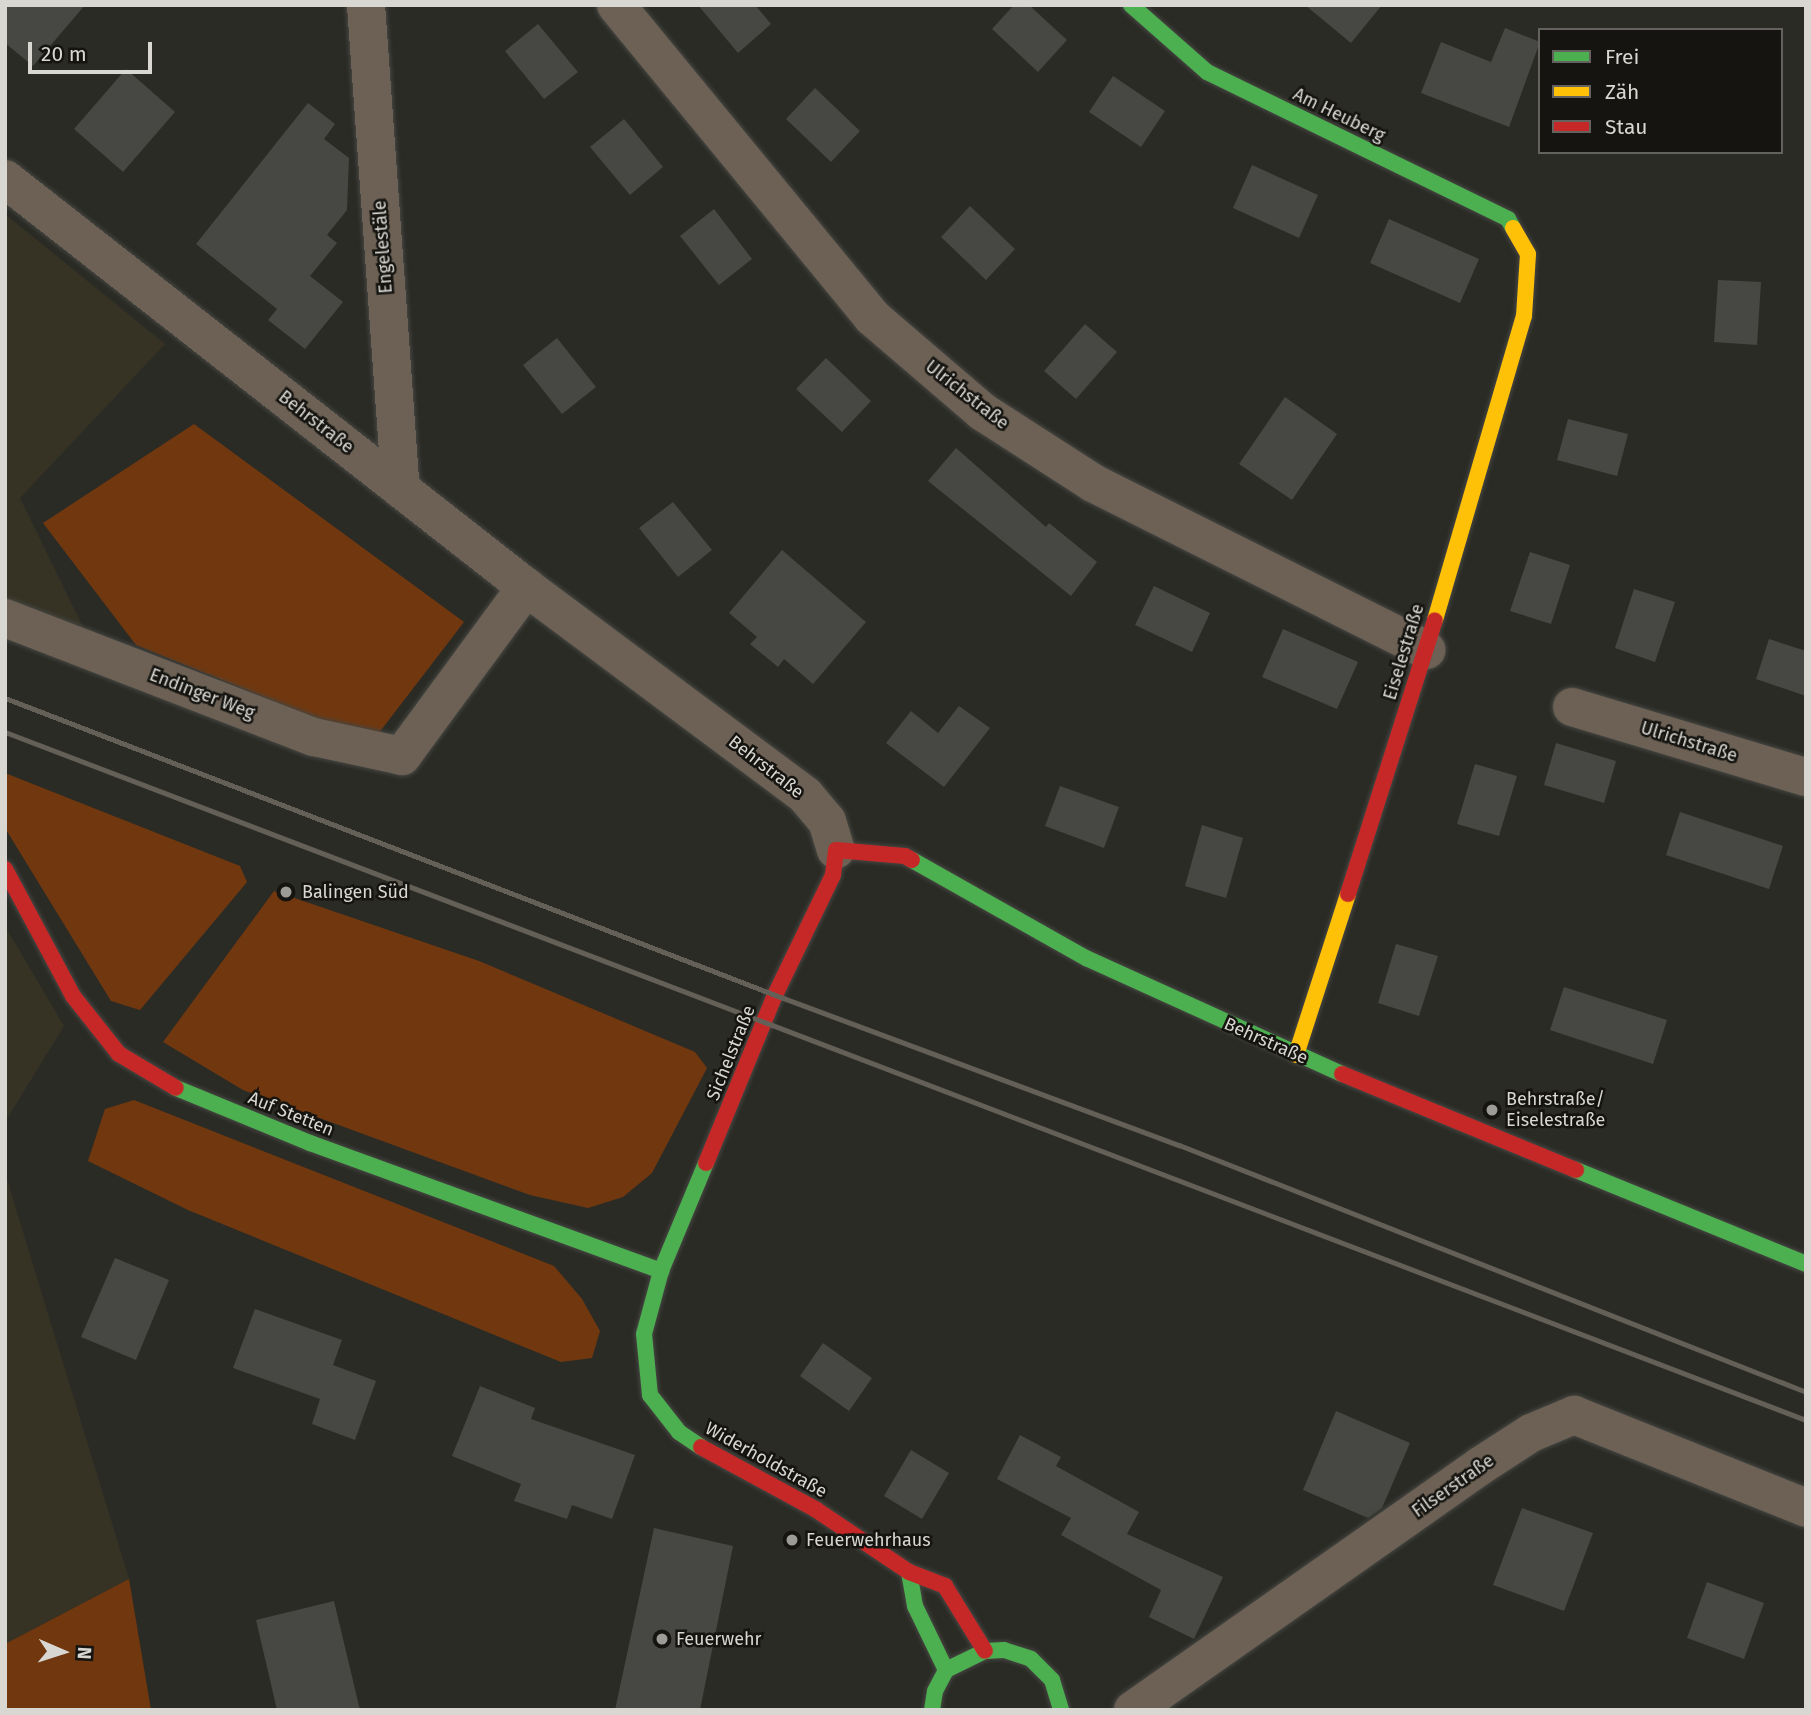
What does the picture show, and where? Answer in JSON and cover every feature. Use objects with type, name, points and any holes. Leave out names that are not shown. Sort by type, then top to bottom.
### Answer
[{"type":"street","name":"Engelestäle","points":[[366,5],[401,489]]},
{"type":"street","name":"Ulrichstraße","points":[[616,5],[872,317],[983,412],[1093,483],[1426,650]]},
{"type":"street","name":"Am Heuberg","points":[[1131,5],[1207,72],[1508,219],[1528,254]]},
{"type":"street","name":"Behrstraße","points":[[5,179],[526,587],[805,795],[827,821],[836,850],[905,856],[1086,958],[1296,1055],[1806,1264]]},
{"type":"street","name":"Eiselestraße","points":[[1296,1055],[1426,650],[1524,316],[1528,254]]},
{"type":"street","name":"Endinger Weg","points":[[5,618],[314,737],[402,756],[526,587]]},
{"type":"street","name":"Ulrichstraße","points":[[1572,707],[1806,777]]},
{"type":"street","name":"Sichelstraße","points":[[661,1271],[775,995],[833,875],[836,850]]},
{"type":"street","name":"Auf Stetten","points":[[5,869],[73,996],[118,1054],[172,1087],[310,1143],[661,1271]]},
{"type":"street","name":"Widerholdstraße","points":[[661,1271],[644,1334],[650,1395],[679,1432],[716,1458],[815,1509],[909,1572],[945,1586],[985,1651]]},
{"type":"street","name":"Filserstraße","points":[[1133,1710],[1480,1466],[1531,1433],[1574,1415],[1806,1508]]},
{"type":"street","points":[[909,1572],[915,1606],[946,1670]]},
{"type":"street","points":[[932,1710],[935,1691],[946,1670],[985,1651],[1004,1650],[1031,1659],[1052,1680],[1061,1710]]},
{"type":"shaded area","points":[[5,214],[165,344],[20,498],[83,627],[5,599]]},
{"type":"shaded area","points":[[194,424],[464,622],[375,738],[328,723],[136,645],[43,523]]},
{"type":"shaded area","points":[[5,773],[240,866],[247,882],[140,1010],[111,1001],[5,828]]},
{"type":"shaded area","points":[[274,891],[479,961],[695,1052],[707,1068],[652,1173],[623,1197],[588,1208],[530,1195],[243,1090],[163,1042]]},
{"type":"shaded area","points":[[5,926],[64,1026],[5,1122]]},
{"type":"shaded area","points":[[134,1100],[554,1266],[582,1299],[600,1331],[592,1358],[561,1362],[188,1210],[88,1161],[105,1109]]},
{"type":"shaded area","points":[[5,1173],[129,1579],[5,1644]]},
{"type":"shaded area","points":[[129,1579],[151,1710],[5,1710],[5,1644]]},
{"type":"building","points":[[5,5],[85,5],[33,66],[5,43]]},
{"type":"building","points":[[698,5],[755,5],[771,24],[738,53]]},
{"type":"building","points":[[1014,5],[1029,5],[1067,40],[1038,72],[992,29]]},
{"type":"building","points":[[1305,5],[1382,5],[1351,43]]},
{"type":"building","points":[[538,24],[578,72],[544,99],[505,51]]},
{"type":"building","points":[[1505,28],[1538,41],[1509,127],[1421,93],[1441,42],[1491,62]]},
{"type":"building","points":[[126,69],[175,112],[123,172],[74,129]]},
{"type":"building","points":[[1113,76],[1165,111],[1141,147],[1089,112]]},
{"type":"building","points":[[815,88],[860,131],[831,162],[786,119]]},
{"type":"building","points":[[308,103],[335,124],[324,139],[349,158],[347,210],[327,235],[337,243],[310,276],[343,302],[305,349],[268,320],[277,309],[196,244]]},
{"type":"building","points":[[624,119],[663,167],[630,195],[590,147]]},
{"type":"building","points":[[1252,165],[1318,195],[1299,238],[1233,208]]},
{"type":"building","points":[[970,206],[1015,249],[986,280],[941,237]]},
{"type":"building","points":[[714,209],[752,259],[719,285],[680,236]]},
{"type":"building","points":[[1389,219],[1479,259],[1460,303],[1370,263]]},
{"type":"building","points":[[1718,280],[1761,282],[1757,345],[1714,342]]},
{"type":"building","points":[[1085,324],[1117,352],[1076,399],[1044,371]]},
{"type":"building","points":[[557,338],[596,387],[562,414],[523,365]]},
{"type":"building","points":[[826,358],[871,401],[842,432],[796,389]]},
{"type":"building","points":[[1285,397],[1337,434],[1292,500],[1239,464]]},
{"type":"building","points":[[1568,419],[1628,434],[1617,476],[1557,460]]},
{"type":"building","points":[[956,448],[1046,527],[1049,523],[1097,562],[1071,596],[928,481]]},
{"type":"building","points":[[673,502],[712,550],[678,577],[639,528]]},
{"type":"building","points":[[782,550],[866,622],[813,684],[784,659],[778,667],[750,644],[757,637],[729,613]]},
{"type":"building","points":[[1530,552],[1570,565],[1551,624],[1510,611]]},
{"type":"building","points":[[1154,586],[1210,613],[1192,652],[1135,625]]},
{"type":"building","points":[[1634,589],[1675,602],[1655,662],[1615,648]]},
{"type":"building","points":[[1283,629],[1358,662],[1337,709],[1262,677]]},
{"type":"building","points":[[1769,639],[1806,651],[1806,696],[1756,679]]},
{"type":"building","points":[[959,706],[990,728],[944,787],[886,743],[911,711],[938,733]]},
{"type":"building","points":[[1556,743],[1616,761],[1604,803],[1544,785]]},
{"type":"building","points":[[1475,764],[1517,776],[1499,836],[1457,824]]},
{"type":"building","points":[[1060,786],[1119,807],[1104,848],[1045,826]]},
{"type":"building","points":[[1680,812],[1783,846],[1769,889],[1666,855]]},
{"type":"building","points":[[1202,825],[1243,838],[1226,898],[1185,886]]},
{"type":"building","points":[[1396,944],[1438,956],[1419,1016],[1378,1003]]},
{"type":"building","points":[[1564,987],[1667,1020],[1653,1064],[1550,1030]]},
{"type":"building","points":[[115,1258],[169,1280],[136,1360],[81,1337]]},
{"type":"building","points":[[255,1309],[342,1340],[333,1365],[376,1381],[355,1440],[312,1424],[320,1399],[233,1368]]},
{"type":"building","points":[[823,1343],[872,1378],[849,1411],[800,1376]]},
{"type":"building","points":[[480,1386],[535,1408],[531,1419],[635,1455],[612,1519],[572,1505],[567,1519],[514,1501],[521,1484],[452,1456]]},
{"type":"building","points":[[1336,1411],[1410,1443],[1382,1508],[1368,1518],[1303,1490]]},
{"type":"building","points":[[1020,1435],[1061,1457],[1056,1466],[1139,1512],[1127,1534],[1223,1577],[1194,1639],[1149,1617],[1161,1590],[1061,1535],[1071,1518],[997,1479]]},
{"type":"building","points":[[911,1450],[949,1473],[922,1519],[884,1496]]},
{"type":"building","points":[[1522,1508],[1593,1533],[1564,1611],[1493,1585]]},
{"type":"building","points":[[654,1528],[733,1546],[700,1710],[615,1710]]},
{"type":"building","points":[[1707,1582],[1764,1603],[1744,1659],[1687,1638]]},
{"type":"building","points":[[334,1601],[360,1710],[277,1710],[256,1620]]},
{"type":"railway","points":[[5,698],[775,995],[1179,1145],[1806,1392]]},
{"type":"railway","points":[[5,732],[1806,1420]]},
{"type":"traffic: fast","points":[[1131,5],[1207,72],[1508,219],[1513,228]]},
{"type":"traffic: fast","points":[[912,860],[1086,958],[1342,1074]]},
{"type":"traffic: fast","points":[[176,1088],[310,1143],[661,1271]]},
{"type":"traffic: fast","points":[[701,1447],[679,1432],[650,1395],[644,1334],[661,1271],[706,1163]]},
{"type":"traffic: fast","points":[[1576,1170],[1806,1264]]},
{"type":"traffic: fast","points":[[909,1572],[915,1606],[946,1670]]},
{"type":"traffic: fast","points":[[932,1710],[935,1691],[946,1670],[985,1651],[1004,1650],[1031,1659],[1052,1680],[1061,1710]]},
{"type":"traffic: slow","points":[[1435,620],[1524,316],[1528,254],[1513,228]]},
{"type":"traffic: slow","points":[[1296,1055],[1348,894]]},
{"type":"traffic: jam","points":[[1348,894],[1435,620]]},
{"type":"traffic: jam","points":[[706,1163],[775,995],[833,875],[836,850],[905,856],[912,860]]},
{"type":"traffic: jam","points":[[5,869],[73,996],[119,1054],[176,1088]]},
{"type":"traffic: jam","points":[[1342,1074],[1576,1170]]},
{"type":"traffic: jam","points":[[701,1447],[815,1509],[909,1572],[945,1586],[985,1651]]},
{"type":"place","name":"Balingen Süd","points":[[286,892]]},
{"type":"place","name":"Behrstraße/ Eiselestraße","points":[[1492,1110]]},
{"type":"place","name":"Feuerwehrhaus","points":[[792,1540]]},
{"type":"place","name":"Feuerwehr","points":[[662,1639]]}]
